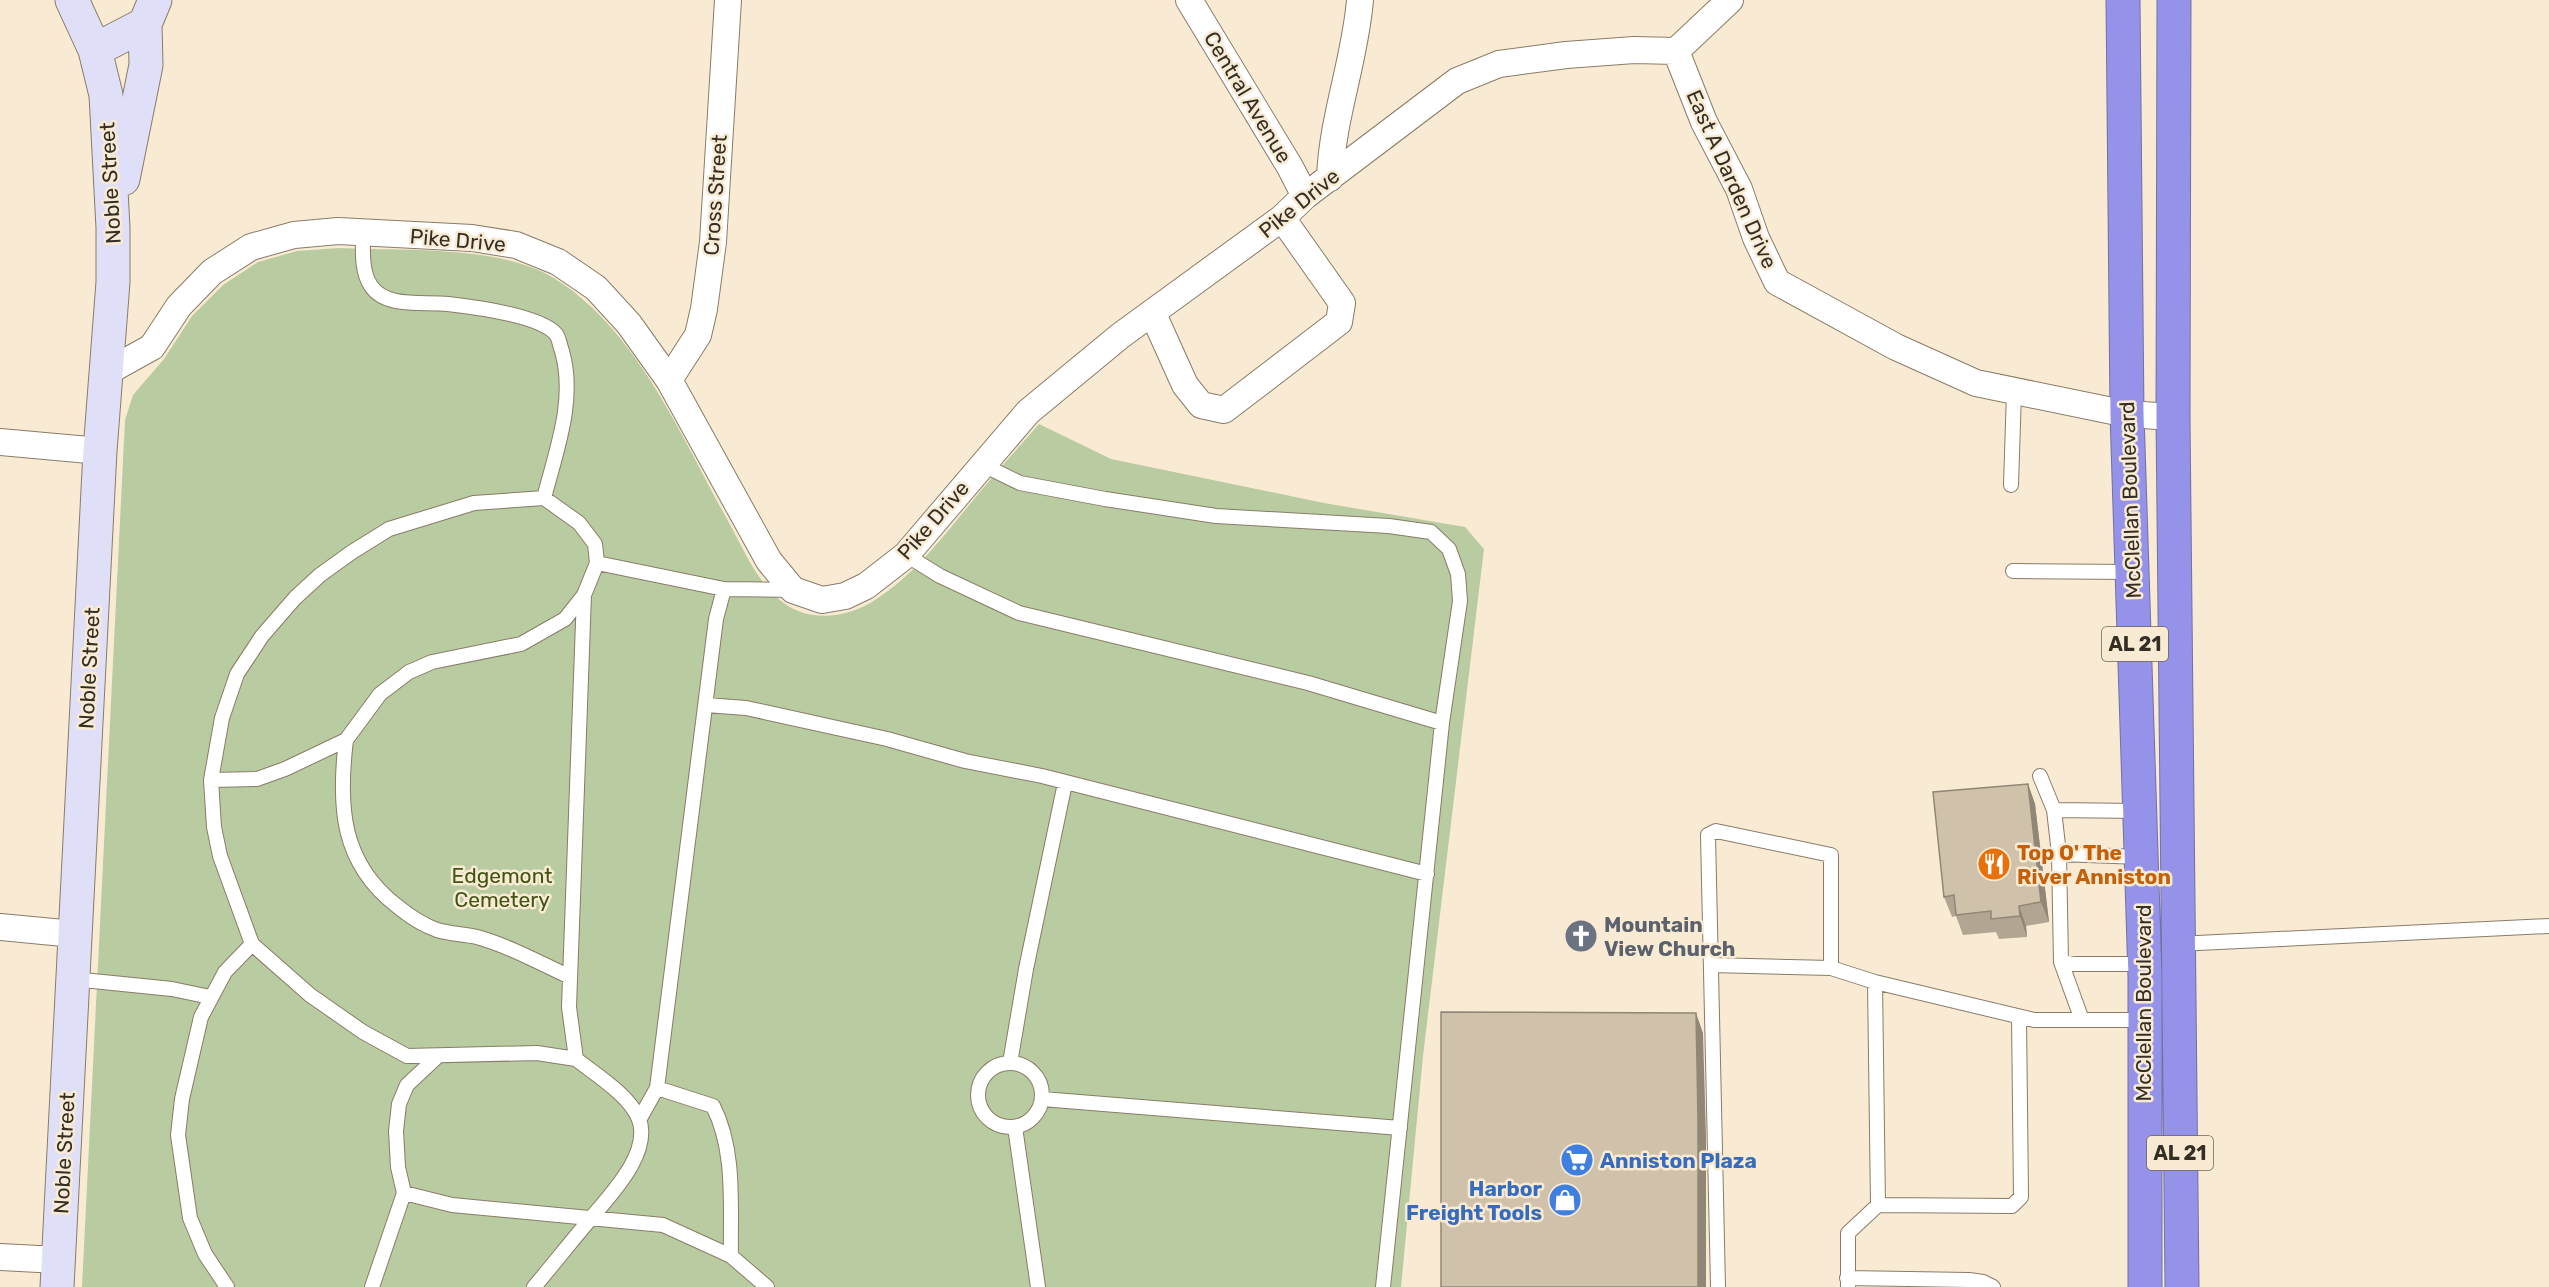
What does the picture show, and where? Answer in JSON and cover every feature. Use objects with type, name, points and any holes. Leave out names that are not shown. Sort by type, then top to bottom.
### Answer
[{"type":"highway","name":"McClellan Boulevard","points":[[2123,0],[2127,414],[2145,964],[2162,1019],[2182,1287]]},
{"type":"highway","name":"McClellan Boulevard","points":[[2145,1287],[2162,1019],[2178,945],[2173,417],[2174,0]]},
{"type":"main road","name":"Noble Street","points":[[57,1274],[100,452],[113,282],[113,228],[106,95],[95,50],[72,0]]},
{"type":"main road","points":[[95,50],[150,12]]},
{"type":"main road","points":[[113,228],[146,64],[150,12]]},
{"type":"street","name":"Cross Street","points":[[669,380],[698,335],[704,309],[713,242],[728,0]]},
{"type":"street","name":"Central Avenue","points":[[1189,0],[1290,167],[1305,196]]},
{"type":"street","points":[[1330,178],[1331,144],[1357,38],[1360,0]]},
{"type":"street","points":[[1676,51],[1730,0]]},
{"type":"street","name":"Pike Drive","points":[[106,372],[152,347],[179,306],[212,272],[251,248],[294,235],[338,231],[472,238],[516,245],[558,262],[596,288],[628,324],[669,380],[769,561],[793,590],[822,600],[845,596],[866,586],[906,555],[981,464],[1028,412],[1120,336],[1282,218],[1305,196],[1457,81],[1499,64],[1578,54],[1634,50],[1676,51]]},
{"type":"street","name":"East A Darden Drive","points":[[1676,51],[1704,122],[1739,189],[1756,238],[1777,282],[1896,347],[1976,383],[2127,414],[2173,417]]},
{"type":"street","points":[[1153,314],[1185,385],[1201,405],[1224,410],[1340,322],[1342,303],[1282,218]]},
{"type":"street","points":[[0,442],[100,452]]},
{"type":"street","points":[[0,927],[74,934]]},
{"type":"street","points":[[0,1257],[57,1274]]},
{"type":"lane","points":[[363,233],[363,264],[371,286],[382,297],[448,304],[537,321],[557,335],[566,365],[567,395],[562,431],[544,498]]},
{"type":"lane","points":[[2011,485],[2014,392]]},
{"type":"lane","points":[[981,464],[1020,483],[1216,516],[1389,526],[1431,532],[1449,549],[1458,574],[1460,601],[1442,723],[1383,1287]]},
{"type":"lane","points":[[211,780],[257,778],[285,769],[346,740],[380,694],[409,672],[432,662],[521,644],[565,619],[584,595],[597,563],[595,544],[579,523],[544,498],[474,502],[389,529],[320,575],[294,598],[262,636],[237,674],[214,749],[211,780],[214,827],[220,856],[252,944],[310,995],[363,1032],[407,1056],[438,1056],[474,1052],[537,1053],[576,1059],[618,1091],[639,1120]]},
{"type":"lane","points":[[906,555],[940,576],[1018,613],[1308,683],[1442,723]]},
{"type":"lane","points":[[597,563],[723,589],[793,590]]},
{"type":"lane","points":[[2013,571],[2132,572]]},
{"type":"lane","points":[[534,1287],[611,1197],[627,1173],[639,1147],[639,1120],[657,1088],[716,619],[723,589]]},
{"type":"lane","points":[[576,1059],[569,1007],[584,595]]},
{"type":"lane","points":[[706,705],[746,708],[887,739],[965,761],[1065,783],[1427,874]]},
{"type":"lane","points":[[346,740],[341,806],[350,843],[365,875],[384,896],[408,915],[435,929],[477,937],[570,977]]},
{"type":"lane","points":[[2040,776],[2054,810],[2059,854],[2061,962],[2082,1020]]},
{"type":"lane","points":[[1010,1063],[1026,969],[1065,783]]},
{"type":"lane","points":[[2054,810],[2140,811]]},
{"type":"lane","points":[[1718,1287],[1708,835],[1716,831],[1831,855],[1831,968]]},
{"type":"lane","points":[[2059,854],[2141,857]]},
{"type":"lane","points":[[2178,945],[2549,926]]},
{"type":"lane","points":[[227,1287],[205,1254],[190,1218],[178,1135],[182,1099],[198,1029],[210,997],[225,972],[252,944]]},
{"type":"lane","points":[[2061,962],[2145,964]]},
{"type":"lane","points":[[1711,965],[1831,968],[1875,982],[2034,1020],[2162,1019]]},
{"type":"lane","points":[[73,979],[172,989],[210,997]]},
{"type":"lane","points":[[1875,982],[1878,1205]]},
{"type":"lane","points":[[1993,1287],[1969,1280],[1896,1283],[1847,1282],[1848,1233],[1878,1205],[2012,1206],[2021,1197],[2019,1017]]},
{"type":"lane","points":[[374,1286],[404,1193],[398,1167],[396,1131],[399,1104],[407,1085],[438,1056]]},
{"type":"lane","points":[[1010,1063],[1031,1070],[1042,1088],[1042,1099],[1033,1118],[1015,1127],[1004,1127],[986,1117],[978,1098],[983,1078],[990,1070],[1010,1063]]},
{"type":"lane","points":[[657,1088],[713,1106],[724,1127],[728,1150],[731,1257]]},
{"type":"lane","points":[[1042,1099],[1400,1128]]},
{"type":"lane","points":[[1015,1127],[1038,1287]]},
{"type":"lane","points":[[404,1193],[452,1204],[663,1225],[731,1257],[767,1287]]},
{"type":"green space","name":"Edgemont Cemetery","points":[[339,248],[419,250],[505,259],[552,277],[582,298],[632,354],[654,387],[759,577],[785,604],[807,614],[830,616],[842,614],[865,606],[889,590],[926,556],[1039,424],[1111,459],[1324,503],[1465,527],[1484,549],[1423,1056],[1401,1287],[82,1287],[125,420],[133,395],[164,359],[192,316],[223,285],[258,262],[297,251]]},
{"type":"building","name":"Top O' The River Anniston","points":[[2028,784],[2041,902],[2019,906],[2020,916],[1991,919],[1991,911],[1956,915],[1954,895],[1944,897],[1933,792]]},
{"type":"building","name":"Anniston Plaza","points":[[1441,1012],[1696,1013],[1698,1287],[1441,1287]]},
{"type":"place","name":"Top O' The River Anniston","points":[[1994,864]]},
{"type":"place","name":"Mountain View Church","points":[[1581,936]]},
{"type":"place","name":"Anniston Plaza","points":[[1577,1160]]},
{"type":"place","name":"Harbor Freight Tools","points":[[1565,1200]]}]
